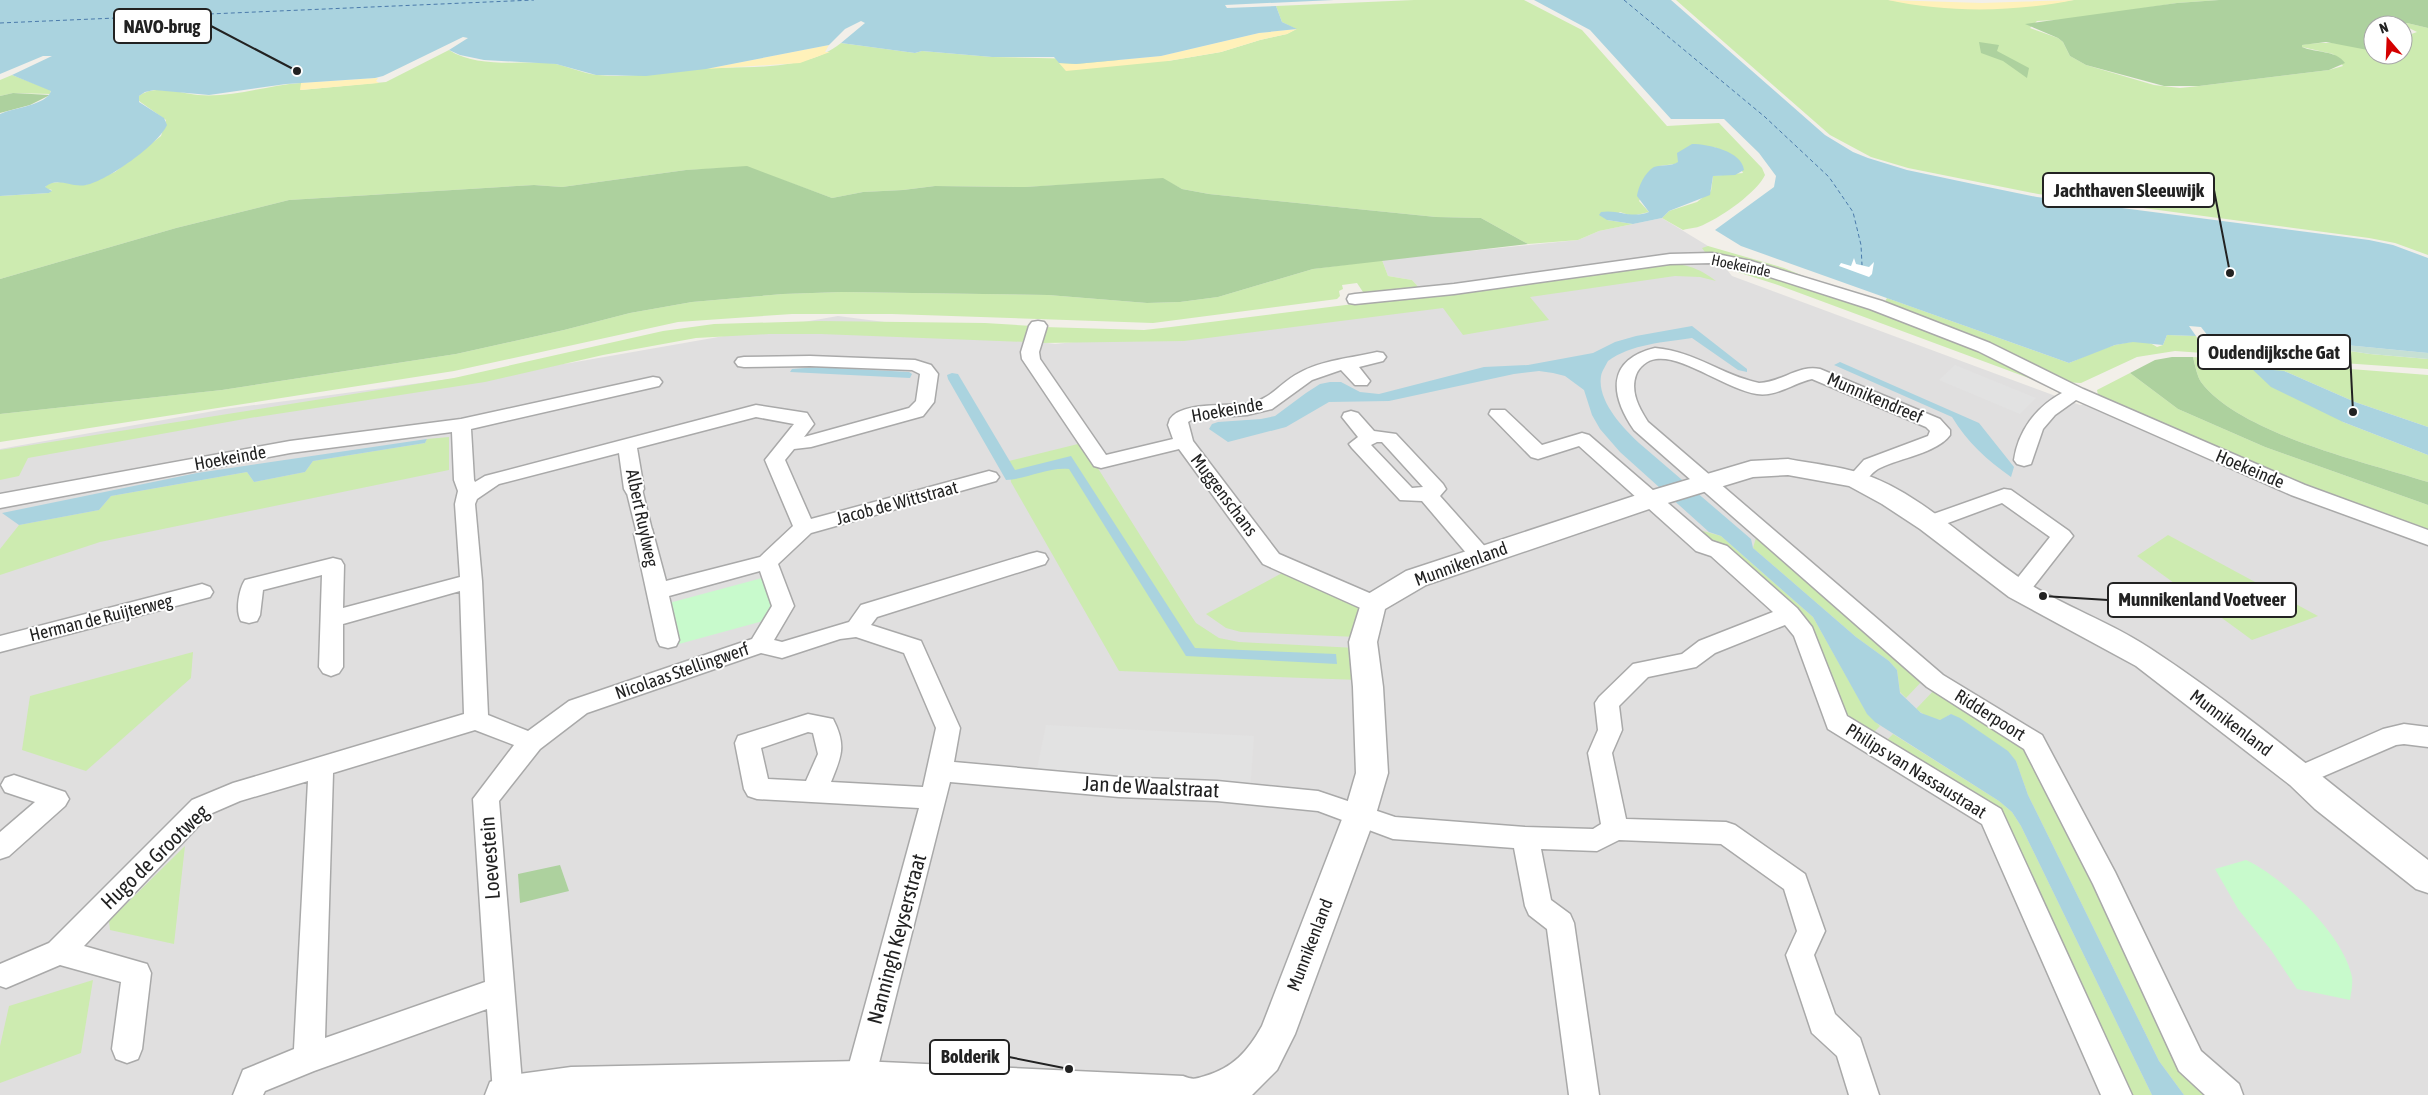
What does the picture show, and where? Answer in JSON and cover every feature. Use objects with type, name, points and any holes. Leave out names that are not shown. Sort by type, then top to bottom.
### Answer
[{"type":"street","name":"Hoekeinde","points":[[1355,299],[1454,289],[1663,260],[1712,258],[1776,273],[1876,305],[1984,347],[2076,393],[2298,490],[2428,538]]},
{"type":"street","name":"Muggenschans","points":[[1038,326],[1030,352],[1031,358],[1101,462],[1184,442],[1271,558],[1373,604]]},
{"type":"street","name":"Munnikendreef","points":[[1702,484],[1641,426],[1627,405],[1623,383],[1633,363],[1642,357],[1671,354],[1758,389],[1769,388],[1805,374],[1824,376],[1933,423],[1940,430],[1940,435],[1935,440],[1871,464],[1856,480]]},
{"type":"street","name":"Hoekeinde","points":[[1184,442],[1178,425],[1179,419],[1188,414],[1265,405],[1304,377],[1377,357]]},
{"type":"street","points":[[744,362],[810,361],[915,365],[925,368],[929,374],[925,402],[916,412],[804,443],[786,444]]},
{"type":"street","points":[[1347,364],[1361,381]]},
{"type":"street","name":"Hoekeinde","points":[[0,501],[290,447],[461,425],[653,382]]},
{"type":"street","points":[[2024,460],[2024,448],[2029,435],[2059,400],[2076,393]]},
{"type":"street","points":[[468,496],[492,480],[756,410],[800,417],[804,424],[775,460],[804,528],[767,562]]},
{"type":"street","name":"Philips van Nassaustraat","points":[[1498,414],[1538,454],[1582,439],[1637,489],[1658,497],[1704,546],[1719,550],[1789,614],[1804,633],[1838,722],[1992,817],[2117,1095]]},
{"type":"street","points":[[1351,417],[1370,438]]},
{"type":"street","points":[[461,425],[464,480],[469,486],[465,504],[476,720],[531,742]]},
{"type":"street","points":[[1382,436],[1389,438],[1436,489],[1427,494],[1407,495],[1359,444],[1370,438],[1382,436]]},
{"type":"street","name":"Albert Ruylweg","points":[[627,444],[634,490],[668,640]]},
{"type":"street","name":"Munnikenland","points":[[1203,1095],[1223,1092],[1246,1077],[1265,1058],[1277,1034],[1360,814],[1372,773],[1368,687],[1363,642],[1373,604],[1416,578],[1658,497],[1751,469],[1788,467],[1826,473],[1856,480],[1891,498],[1929,523],[2019,590],[2146,659],[2301,776],[2326,800],[2428,880]]},
{"type":"street","name":"Jacob de Wittstraat","points":[[804,528],[989,477]]},
{"type":"street","name":"Ridderpoort","points":[[1702,484],[1935,680],[2033,742],[2105,880],[2190,1061],[2228,1095]]},
{"type":"street","points":[[1427,494],[1482,556]]},
{"type":"street","points":[[1929,523],[2004,495],[2062,536],[2019,590]]},
{"type":"street","points":[[856,629],[869,612],[1037,559]]},
{"type":"street","name":"Albert Ruylweg","points":[[658,591],[767,562]]},
{"type":"street","name":"Nicolaas Stellingwerf","points":[[531,742],[578,707],[760,645],[783,606],[767,562]]},
{"type":"street","points":[[250,615],[253,585],[333,565],[331,667]]},
{"type":"street","points":[[332,620],[470,582]]},
{"type":"street","name":"Herman de Ruijterweg","points":[[0,644],[202,592]]},
{"type":"street","points":[[1789,614],[1707,647],[1688,661],[1641,670],[1607,703],[1610,730],[1600,753],[1615,829],[1726,833],[1795,882],[1810,931],[1800,955],[1823,1023],[1849,1048],[1864,1095]]},
{"type":"street","name":"Nanningh Keyserstraat","points":[[760,645],[782,650],[840,631],[856,629],[913,647],[948,728],[934,798],[860,1079]]},
{"type":"street","name":"Hugo de Grootweg","points":[[6,975],[60,952],[201,807],[233,793],[476,720]]},
{"type":"street","points":[[2301,776],[2392,736],[2404,734],[2428,737]]},
{"type":"street","name":"Loevestein","points":[[507,1094],[486,799],[531,742]]},
{"type":"street","points":[[310,1058],[321,767]]},
{"type":"street","name":"Jan de Waalstraat","points":[[940,771],[1119,787],[1218,791],[1318,801],[1360,814],[1393,828],[1525,838],[1597,840],[1615,829]]},
{"type":"street","points":[[0,848],[56,799],[14,785]]},
{"type":"street","points":[[814,792],[934,798]]},
{"type":"street","points":[[1525,838],[1539,906],[1560,924],[1584,1095]]},
{"type":"street","points":[[60,952],[136,973],[127,1048]]},
{"type":"street","points":[[248,1095],[254,1080],[310,1058],[499,991]]},
{"type":"street","points":[[507,1094],[571,1085],[860,1079],[1183,1095]]},
{"type":"shaded area","points":[[1662,218],[1708,246],[1732,276],[2080,405],[2109,398],[2428,520],[2428,1095],[0,1095],[0,449],[225,409],[570,363],[838,316],[1055,344],[1434,305],[1412,280],[1388,276],[1382,260],[1578,240],[1599,231]]},
{"type":"shaded area","points":[[1955,365],[2036,398],[2020,414],[1939,380]]},
{"type":"shaded area","points":[[1046,725],[1254,736],[1250,791],[1035,779]]},
{"type":"green space","points":[[1414,0],[1524,0],[1582,30],[1667,126],[1719,123],[1762,168],[1765,175],[1755,189],[1739,203],[1703,225],[1683,230],[1662,218],[1669,211],[1697,202],[1711,191],[1713,176],[1743,173],[1734,156],[1714,147],[1675,164],[1659,166],[1639,201],[1649,212],[1632,216],[1620,212],[1607,220],[1633,224],[1599,231],[1578,240],[1528,244],[1481,218],[1436,217],[1209,194],[1182,189],[1163,179],[1025,187],[935,186],[863,192],[832,198],[747,167],[686,170],[562,187],[534,185],[289,200],[176,228],[0,279],[0,196],[49,193],[52,190],[44,188],[49,183],[61,182],[85,185],[115,172],[161,136],[166,120],[139,101],[139,96],[152,90],[167,90],[198,95],[224,95],[301,83],[301,90],[386,82],[449,50],[460,56],[472,59],[498,62],[550,63],[591,74],[609,76],[644,75],[691,69],[789,64],[808,60],[826,53],[841,43],[915,53],[922,51],[992,57],[1168,61],[1221,52],[1287,34],[1296,29],[1282,22],[1276,6]]},
{"type":"green space","points":[[1676,0],[1888,0],[1946,7],[2021,7],[2074,0],[2219,0],[2177,3],[2074,19],[2037,21],[2030,28],[2058,38],[2063,42],[2070,56],[2086,65],[2154,85],[2180,88],[2329,70],[2343,66],[2333,54],[2302,47],[2302,45],[2320,43],[2363,48],[2363,65],[2413,65],[2413,33],[2417,32],[2413,30],[2413,24],[2428,28],[2428,255],[2395,243],[2369,238],[2038,194],[1908,168],[1871,157],[1830,135]]},
{"type":"green space","points":[[2219,0],[2428,0],[2428,28],[2413,24],[2413,15],[2363,15],[2363,49],[2326,42],[2302,45],[2302,47],[2307,49],[2336,56],[2345,63],[2329,70],[2199,86],[2164,86],[2086,65],[2070,56],[2063,42],[2058,38],[2025,24],[2177,3]]},
{"type":"green space","points":[[1979,42],[1999,45],[1997,51],[2029,68],[2027,78],[2003,61],[1981,53]]},
{"type":"green space","points":[[12,75],[51,90],[50,94],[13,93],[0,96],[0,80]]},
{"type":"green space","points":[[13,93],[50,95],[30,105],[0,113],[0,96]]},
{"type":"green space","points":[[747,166],[832,198],[863,192],[935,186],[1025,187],[1163,178],[1182,189],[1209,194],[1436,217],[1481,218],[1528,244],[1313,269],[1218,297],[1180,302],[1147,303],[1048,295],[842,292],[783,294],[692,302],[630,313],[456,354],[222,390],[0,414],[0,279],[176,228],[289,200],[534,185],[562,187],[686,170]]},
{"type":"green space","points":[[1708,246],[1784,268],[1830,287],[1707,255],[1702,248]]},
{"type":"green space","points":[[1382,260],[1388,276],[1412,280],[1421,290],[1371,294],[1363,292],[1357,283],[1342,285],[1343,289],[1339,291],[1340,296],[1337,299],[1153,323],[892,314],[792,314],[678,322],[454,371],[0,442],[0,414],[222,390],[456,354],[630,313],[692,302],[783,294],[842,292],[1048,295],[1147,303],[1180,302],[1218,297],[1313,269]]},
{"type":"green space","points":[[1703,261],[1716,261],[1774,274],[1978,347],[2053,387],[1775,284]]},
{"type":"green space","points":[[1659,263],[1690,267],[1703,272],[1716,281],[1700,277],[1675,276],[1530,297],[1549,320],[1463,335],[1443,308],[1184,341],[1040,343],[1044,327],[1144,330],[1457,291]]},
{"type":"green space","points":[[1887,298],[2069,363],[2113,346],[2137,341],[2157,347],[2163,345],[2167,335],[2196,336],[2198,340],[2211,341],[2208,336],[2310,345],[2370,354],[2428,359],[2428,369],[2175,351],[2137,357],[2081,383],[2062,382],[1883,305]]},
{"type":"green space","points":[[819,321],[985,323],[1032,326],[1027,342],[821,334],[769,334],[696,338],[603,355],[485,382],[250,418],[28,458],[19,476],[0,480],[0,450],[454,378],[663,331],[714,324]]},
{"type":"green space","points":[[2233,337],[2325,343],[2428,353],[2428,359],[2370,354],[2310,345],[2246,341]]},
{"type":"green space","points":[[2172,357],[2193,357],[2201,382],[2219,400],[2244,417],[2306,444],[2428,482],[2428,505],[2265,447],[2178,409],[2130,373],[2155,360]]},
{"type":"green space","points":[[2193,357],[2428,375],[2428,427],[2355,402],[2284,371],[2343,422],[2428,455],[2428,482],[2306,444],[2244,417],[2219,400],[2201,382]]},
{"type":"green space","points":[[2130,373],[2178,409],[2265,447],[2428,505],[2428,533],[2358,508],[2107,402],[2098,395],[2097,390]]},
{"type":"green space","points":[[449,437],[449,470],[100,542],[0,575],[0,549],[19,525],[99,510],[111,496],[247,472],[254,482],[305,472],[313,461],[425,443],[427,439]]},
{"type":"green space","points":[[1082,443],[1196,623],[1219,638],[1239,642],[1356,648],[1359,680],[1119,671],[1011,482],[1009,469],[1005,462]]},
{"type":"green space","points":[[1696,529],[1721,536],[1813,617],[1867,713],[1880,726],[1870,736],[1846,719],[1811,630]]},
{"type":"green space","points":[[1757,534],[1925,678],[1906,698],[1900,692],[1897,670],[1889,661],[1856,637],[1753,548]]},
{"type":"green space","points":[[2168,535],[2318,616],[2252,640],[2137,556]]},
{"type":"green space","points":[[1284,572],[1353,600],[1365,613],[1357,637],[1241,632],[1226,628],[1206,614]]},
{"type":"green space","points":[[766,577],[775,608],[770,619],[679,644],[669,603]]},
{"type":"green space","points":[[193,652],[191,678],[86,771],[22,750],[30,696]]},
{"type":"green space","points":[[1937,687],[2028,751],[2218,1095],[2184,1095],[2159,1061],[2028,795],[2016,761],[1951,714],[1941,720],[1929,718],[1916,709]]},
{"type":"green space","points":[[1893,734],[1999,801],[2012,812],[2021,826],[2152,1095],[2129,1095],[2006,828],[1883,744]]},
{"type":"green space","points":[[185,846],[174,944],[110,930],[109,921]]},
{"type":"green space","points":[[2246,860],[2261,868],[2294,893],[2325,926],[2347,961],[2352,977],[2350,1000],[2297,989],[2271,950],[2238,909],[2215,869]]},
{"type":"green space","points":[[560,865],[569,891],[520,903],[518,874]]},
{"type":"green space","points":[[93,980],[81,1053],[0,1083],[0,1046],[9,1006]]},
{"type":"sand","points":[[1888,0],[1982,3],[2074,0],[2005,9],[1957,9]]},
{"type":"sand","points":[[1297,29],[1287,34],[1221,52],[1168,61],[1066,71],[1059,63],[1076,64],[1161,56],[1259,33]]},
{"type":"sand","points":[[829,45],[825,52],[830,52],[800,63],[706,69]]},
{"type":"sand","points":[[378,78],[376,81],[379,83],[300,90],[301,83]]},
{"type":"water","points":[[0,0],[1334,0],[1225,5],[1227,8],[1276,6],[1282,22],[1297,29],[1259,33],[1161,56],[1076,64],[1059,63],[1054,57],[992,57],[922,51],[915,53],[841,43],[865,23],[861,21],[845,29],[829,45],[706,69],[646,76],[596,75],[556,64],[484,60],[460,55],[449,50],[468,38],[463,37],[383,76],[375,78],[286,84],[209,95],[154,90],[145,92],[139,96],[139,102],[164,118],[167,125],[154,142],[131,161],[106,177],[86,185],[55,182],[45,187],[52,191],[49,193],[0,196],[0,114],[37,103],[48,96],[51,91],[12,75],[52,56],[43,56],[0,74]]},
{"type":"water","points":[[1534,0],[1671,0],[1825,135],[1853,152],[1907,170],[2037,197],[2369,240],[2393,245],[2428,258],[2428,353],[2325,343],[2208,336],[2201,327],[2189,326],[2196,336],[2167,335],[2163,345],[2133,342],[2115,345],[2069,363],[1741,246],[1715,230],[1774,187],[1776,176],[1759,153],[1724,119],[1671,119],[1590,30]]},
{"type":"water","points":[[1692,144],[1707,145],[1731,153],[1742,163],[1744,170],[1735,175],[1713,176],[1710,195],[1669,211],[1662,218],[1633,224],[1607,220],[1599,215],[1601,212],[1607,211],[1636,215],[1649,212],[1637,196],[1640,184],[1645,176],[1654,167],[1678,162],[1677,153]]},
{"type":"water","points":[[1692,326],[1747,369],[1747,372],[1738,370],[1692,338],[1638,347],[1617,355],[1608,361],[1602,372],[1601,385],[1603,395],[1612,413],[1639,443],[1751,539],[1753,548],[1856,637],[1889,661],[1897,670],[1900,693],[1921,713],[1940,720],[1951,714],[1960,718],[2008,751],[2016,761],[2028,795],[2159,1061],[2184,1095],[2152,1095],[2021,826],[2012,812],[1999,801],[1875,722],[1867,714],[1813,617],[1721,536],[1709,532],[1620,452],[1600,429],[1592,415],[1584,390],[1565,376],[1539,371],[1514,374],[1389,401],[1329,402],[1286,427],[1228,442],[1209,429],[1212,424],[1218,422],[1261,419],[1275,416],[1320,384],[1341,382],[1360,392],[1379,394],[1484,367],[1528,365],[1593,353],[1615,342],[1636,336]]},
{"type":"water","points":[[1840,362],[1979,423],[2014,467],[2011,477],[1978,450],[1964,435],[1952,417],[1834,365]]},
{"type":"water","points":[[818,367],[909,372],[912,374],[910,378],[790,372],[792,369]]},
{"type":"water","points":[[2251,368],[2284,371],[2355,402],[2428,427],[2428,455],[2343,422],[2271,387]]},
{"type":"water","points":[[952,373],[958,374],[1015,470],[1071,456],[1195,648],[1336,654],[1337,664],[1186,656],[1069,469],[1053,470],[1006,480],[948,379],[947,375]]},
{"type":"water","points":[[427,439],[425,443],[313,461],[305,472],[254,482],[247,472],[111,496],[99,510],[19,525],[2,513],[197,473]]},
{"type":"pier","points":[[1854,258],[1856,264],[1869,267],[1874,262],[1872,274],[1869,277],[1839,266],[1841,263],[1851,266]]},
{"type":"ferry route","points":[[0,23],[534,0]]},
{"type":"ferry route","points":[[1624,0],[1765,117],[1829,177],[1853,212],[1861,245],[1862,265]]},
{"type":"place","name":"NAVO-brug","points":[[297,71]]},
{"type":"place","name":"Jachthaven Sleeuwijk","points":[[2230,273]]},
{"type":"place","name":"Oudendijksche Gat","points":[[2353,412]]},
{"type":"place","name":"Munnikenland Voetveer","points":[[2043,596]]},
{"type":"place","name":"Bolderik","points":[[1069,1069]]}]
